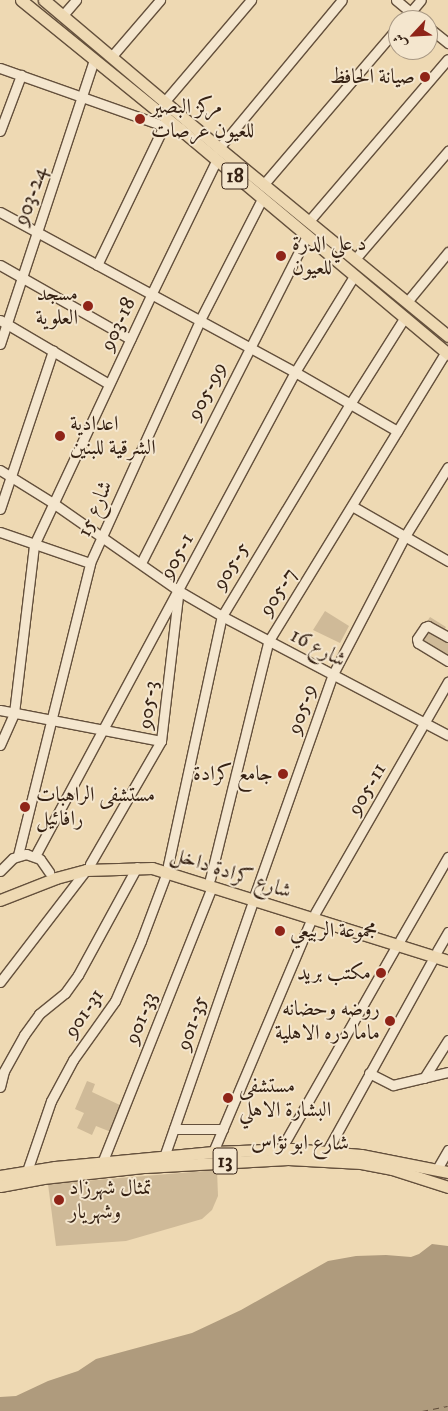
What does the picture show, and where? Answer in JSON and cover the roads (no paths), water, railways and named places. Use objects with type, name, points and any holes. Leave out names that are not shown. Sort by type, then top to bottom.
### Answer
[{"type":"main road","name":"18","points":[[21,0],[180,129],[447,353]]},
{"type":"main road","name":"18","points":[[44,0],[219,148],[448,336]]},
{"type":"main road","name":"شارع كرادة داخل","points":[[0,893],[50,872],[143,861],[440,954],[448,961]]},
{"type":"main road","name":"شارع كرادة داخل","points":[[0,900],[88,867],[168,869]]},
{"type":"main road","name":"شارع ابو نؤاس","points":[[0,1176],[27,1170],[213,1152],[281,1149],[328,1151],[342,1157],[448,1187]]},
{"type":"main road","name":"شارع ابو نؤاس","points":[[0,1186],[51,1177],[145,1167],[342,1157],[442,1170]]},
{"type":"street","points":[[63,15],[76,0]]},
{"type":"street","points":[[112,56],[160,0]]},
{"type":"street","points":[[165,101],[251,0]]},
{"type":"street","points":[[219,148],[342,0]]},
{"type":"street","points":[[396,0],[408,10]]},
{"type":"street","points":[[413,10],[421,0]]},
{"type":"street","points":[[438,34],[448,43]]},
{"type":"street","points":[[264,185],[388,39]]},
{"type":"street","points":[[309,221],[448,59]]},
{"type":"street","name":"903-24","points":[[0,344],[3,322],[23,278],[94,60]]},
{"type":"street","points":[[0,68],[164,126],[180,129]]},
{"type":"street","points":[[0,131],[21,75]]},
{"type":"street","points":[[98,265],[164,126]]},
{"type":"street","points":[[355,260],[448,151]]},
{"type":"street","name":"903-18","points":[[0,745],[14,713],[34,545],[151,294],[216,161]]},
{"type":"street","name":"شارع 15","points":[[18,855],[90,563],[200,320],[262,199]]},
{"type":"street","points":[[0,212],[295,372],[397,431]]},
{"type":"street","name":"905-99","points":[[141,563],[307,236]]},
{"type":"street","points":[[407,302],[448,252]]},
{"type":"street","points":[[0,265],[130,339]]},
{"type":"street","name":"905-1","points":[[34,856],[179,591],[295,372],[354,276]]},
{"type":"street","name":"905-5","points":[[168,869],[222,616],[350,404],[405,318]]},
{"type":"street","points":[[3,322],[109,384]]},
{"type":"street","points":[[0,509],[53,351]]},
{"type":"street","name":"905-7","points":[[211,883],[268,642],[447,353]]},
{"type":"street","name":"905-9","points":[[254,897],[332,676],[405,536],[448,467]]},
{"type":"street","name":"شارع 16","points":[[0,470],[141,563],[179,591],[268,642],[448,735]]},
{"type":"street","points":[[352,506],[448,561]]},
{"type":"street","points":[[0,532],[90,563]]},
{"type":"street","name":"905-3","points":[[0,982],[88,867],[162,741],[179,591]]},
{"type":"street","points":[[448,637],[428,626],[425,627],[417,639],[418,643],[448,661]]},
{"type":"street","name":"905-11","points":[[213,1152],[314,916],[448,682]]},
{"type":"street","points":[[0,710],[162,741]]},
{"type":"street","points":[[0,871],[18,855],[34,856],[45,864],[50,872]]},
{"type":"street","points":[[281,1149],[448,857]]},
{"type":"street","points":[[0,1087],[4,1071],[24,1035],[39,1014],[65,993],[78,975],[138,867]]},
{"type":"street","name":"901-31","points":[[27,1170],[51,1101],[73,1060],[115,1001],[141,941],[168,869]]},
{"type":"street","name":"901-33","points":[[102,1163],[211,883]]},
{"type":"street","name":"901-35","points":[[164,1157],[254,897]]},
{"type":"street","points":[[328,1151],[369,1073],[440,954],[448,932]]},
{"type":"street","points":[[424,1078],[448,1040]]},
{"type":"street","points":[[369,1073],[393,1085],[448,1072]]},
{"type":"street","points":[[174,1129],[223,1129]]},
{"type":"street","points":[[442,1170],[448,1150]]},
{"type":"place","name":"صيانة الحافظ","points":[[425,77]]},
{"type":"place","name":"مركز البصير للعيون عرصات","points":[[140,119]]},
{"type":"place","name":"د علي الدرة للعيون","points":[[281,256]]},
{"type":"place","name":"مسجد العلوية","points":[[88,306]]},
{"type":"place","name":"اعدادية الشرقية للبنين","points":[[60,436]]},
{"type":"place","name":"جامع كرادة","points":[[283,774]]},
{"type":"place","name":"مستشفى الراهبات رافائيل","points":[[25,807]]},
{"type":"place","name":"مجموعة الربيعي","points":[[280,931]]},
{"type":"place","name":"مكتب بريد","points":[[381,973]]},
{"type":"place","name":"روضه وحضانه ماما دره الاهلية","points":[[390,1021]]},
{"type":"place","name":"مستشفى البشارة الاهلي","points":[[228,1098]]},
{"type":"place","name":"تمثال شهرزاد وشهريار","points":[[59,1200]]}]
